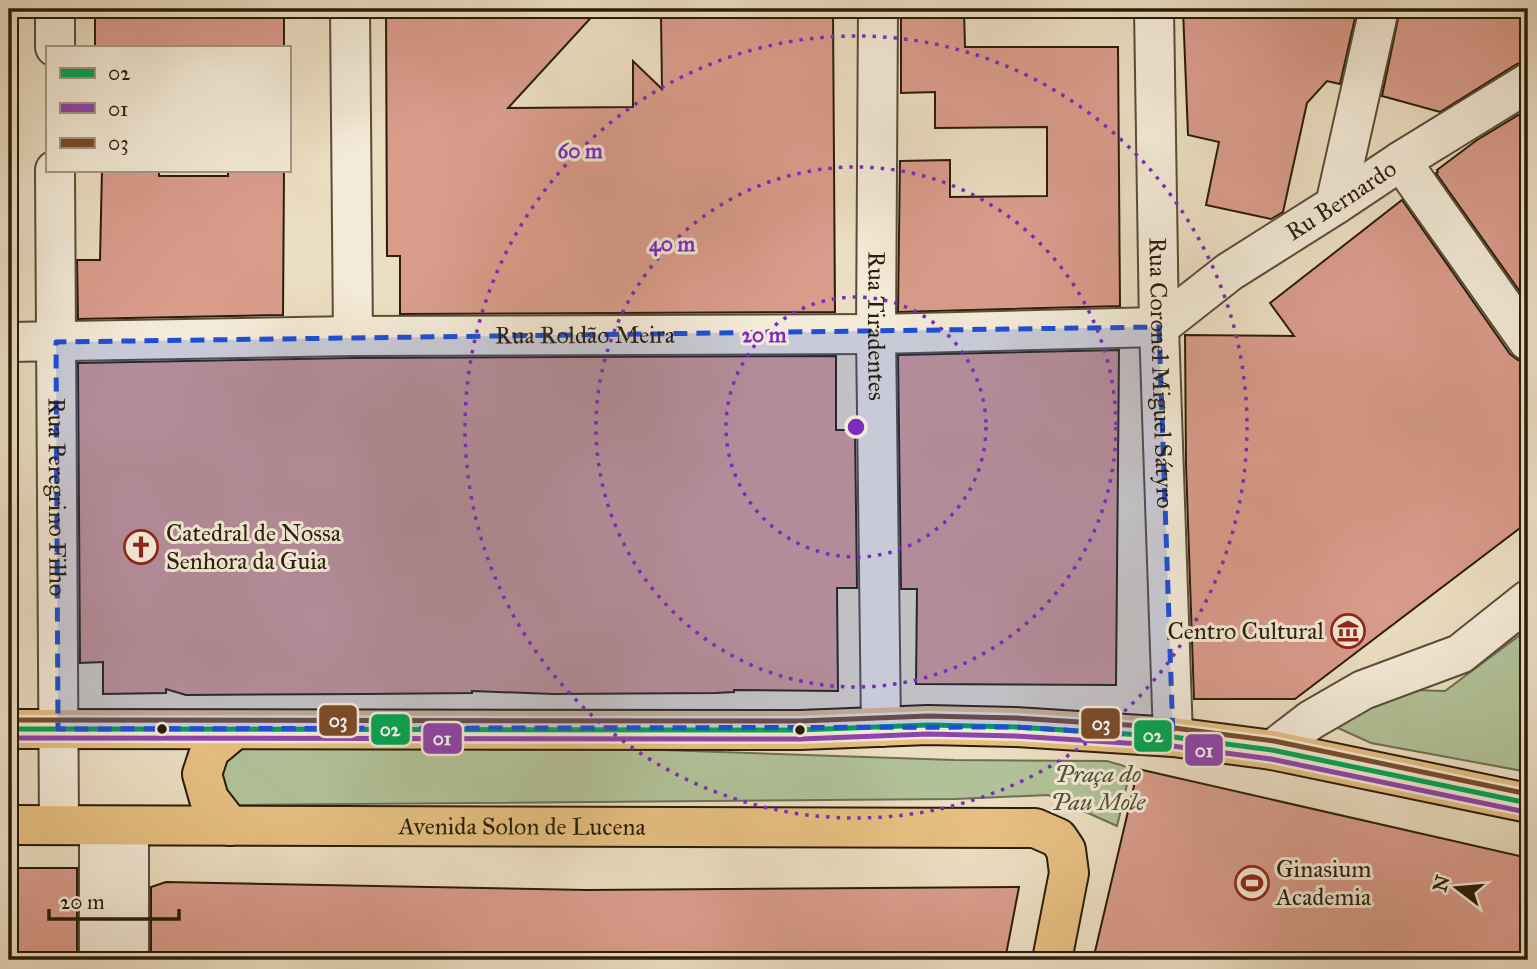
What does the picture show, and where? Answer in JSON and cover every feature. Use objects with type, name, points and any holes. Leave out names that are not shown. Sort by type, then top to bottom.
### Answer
[{"type":"main road","points":[[9,729],[800,730],[928,725],[1014,727],[1173,737],[1272,750],[1528,803]]},
{"type":"main road","points":[[230,826],[209,799],[202,774],[210,750],[234,730]]},
{"type":"main road","name":"Avenida Solon de Lucena","points":[[9,825],[1035,828],[1058,838],[1066,850],[1069,873],[1052,960]]},
{"type":"street","points":[[55,9],[55,46]]},
{"type":"street","points":[[350,9],[353,336]]},
{"type":"street","name":"Rua Tiradentes","points":[[878,9],[876,334],[881,727]]},
{"type":"street","name":"Rua Coronel Miguel Sátyro","points":[[1154,9],[1159,327],[1173,737]]},
{"type":"street","points":[[1335,205],[1379,9]]},
{"type":"street","name":"Ru Bernardo","points":[[1159,327],[1229,272],[1528,83]]},
{"type":"street","points":[[1401,161],[1528,341]]},
{"type":"street","name":"Rua Peregrino Filho","points":[[55,172],[59,825]]},
{"type":"street","name":"Rua Roldão Meira","points":[[9,342],[353,336],[876,334],[1159,327]]},
{"type":"street","points":[[1272,750],[1311,720],[1363,690],[1460,654],[1528,600]]},
{"type":"street","points":[[99,960],[114,826]]},
{"type":"street","points":[[114,826],[129,960]]},
{"type":"highlighted area","points":[[1159,327],[1173,737],[1015,727],[58,729],[56,342]]},
{"type":"green space","points":[[1528,629],[1528,772],[1371,743],[1327,723],[1378,689],[1445,691]]},
{"type":"green space","name":"Praça do Pau Mole","points":[[252,736],[954,760],[1107,761],[1131,768],[1117,826],[1048,795],[955,799],[239,805],[218,789],[220,755]]},
{"type":"building","points":[[95,9],[284,9],[284,46],[95,46]]},
{"type":"building","points":[[386,9],[599,9],[508,108],[633,107],[633,61],[662,89],[661,17],[833,13],[835,312],[400,314],[400,256],[387,256]]},
{"type":"building","points":[[901,9],[964,9],[965,47],[1118,47],[1120,306],[898,312],[900,161],[950,160],[950,197],[1047,196],[1047,127],[935,128],[935,92],[901,93]]},
{"type":"building","points":[[1183,9],[1357,9],[1340,84],[1327,81],[1307,103],[1283,212],[1271,219],[1206,205],[1219,142],[1188,135]]},
{"type":"building","points":[[1400,9],[1528,9],[1528,61],[1517,64],[1440,112],[1382,96]]},
{"type":"building","points":[[1528,109],[1528,303],[1436,173],[1477,140]]},
{"type":"building","points":[[102,172],[159,172],[159,176],[228,176],[228,172],[284,172],[283,315],[78,319],[77,260],[100,260]]},
{"type":"building","points":[[1402,200],[1510,354],[1528,363],[1528,522],[1295,699],[1194,699],[1186,464],[1185,335],[1294,336],[1270,303]]},
{"type":"building","points":[[1119,350],[1116,685],[916,684],[917,589],[901,589],[898,355]]},
{"type":"building","points":[[836,356],[836,430],[855,430],[857,588],[837,588],[838,691],[553,694],[472,691],[186,695],[166,689],[166,693],[103,694],[103,662],[80,663],[78,363],[353,358]]},
{"type":"building","points":[[1138,769],[1528,858],[1528,923],[1520,960],[1093,960]]},
{"type":"building","points":[[9,868],[77,868],[77,960],[9,960]]},
{"type":"building","points":[[166,882],[586,890],[1019,887],[1005,960],[151,960],[151,887]]},
{"type":"transit line","name":"03","points":[[9,720],[800,721],[928,716],[1016,718],[1174,728],[1274,741],[1528,794]]},
{"type":"transit line","name":"02","points":[[9,729],[800,730],[928,725],[1015,727],[1173,737],[1272,750],[1528,803]]},
{"type":"transit line","name":"01","points":[[9,738],[800,739],[928,734],[1015,736],[1172,746],[1271,759],[1526,812]]},
{"type":"place","name":"Catedral de Nossa Senhora da Guia","points":[[141,547]]},
{"type":"place","name":"Centro Cultural","points":[[1348,631]]},
{"type":"place","name":"Ginasium Academia","points":[[1252,883]]}]
